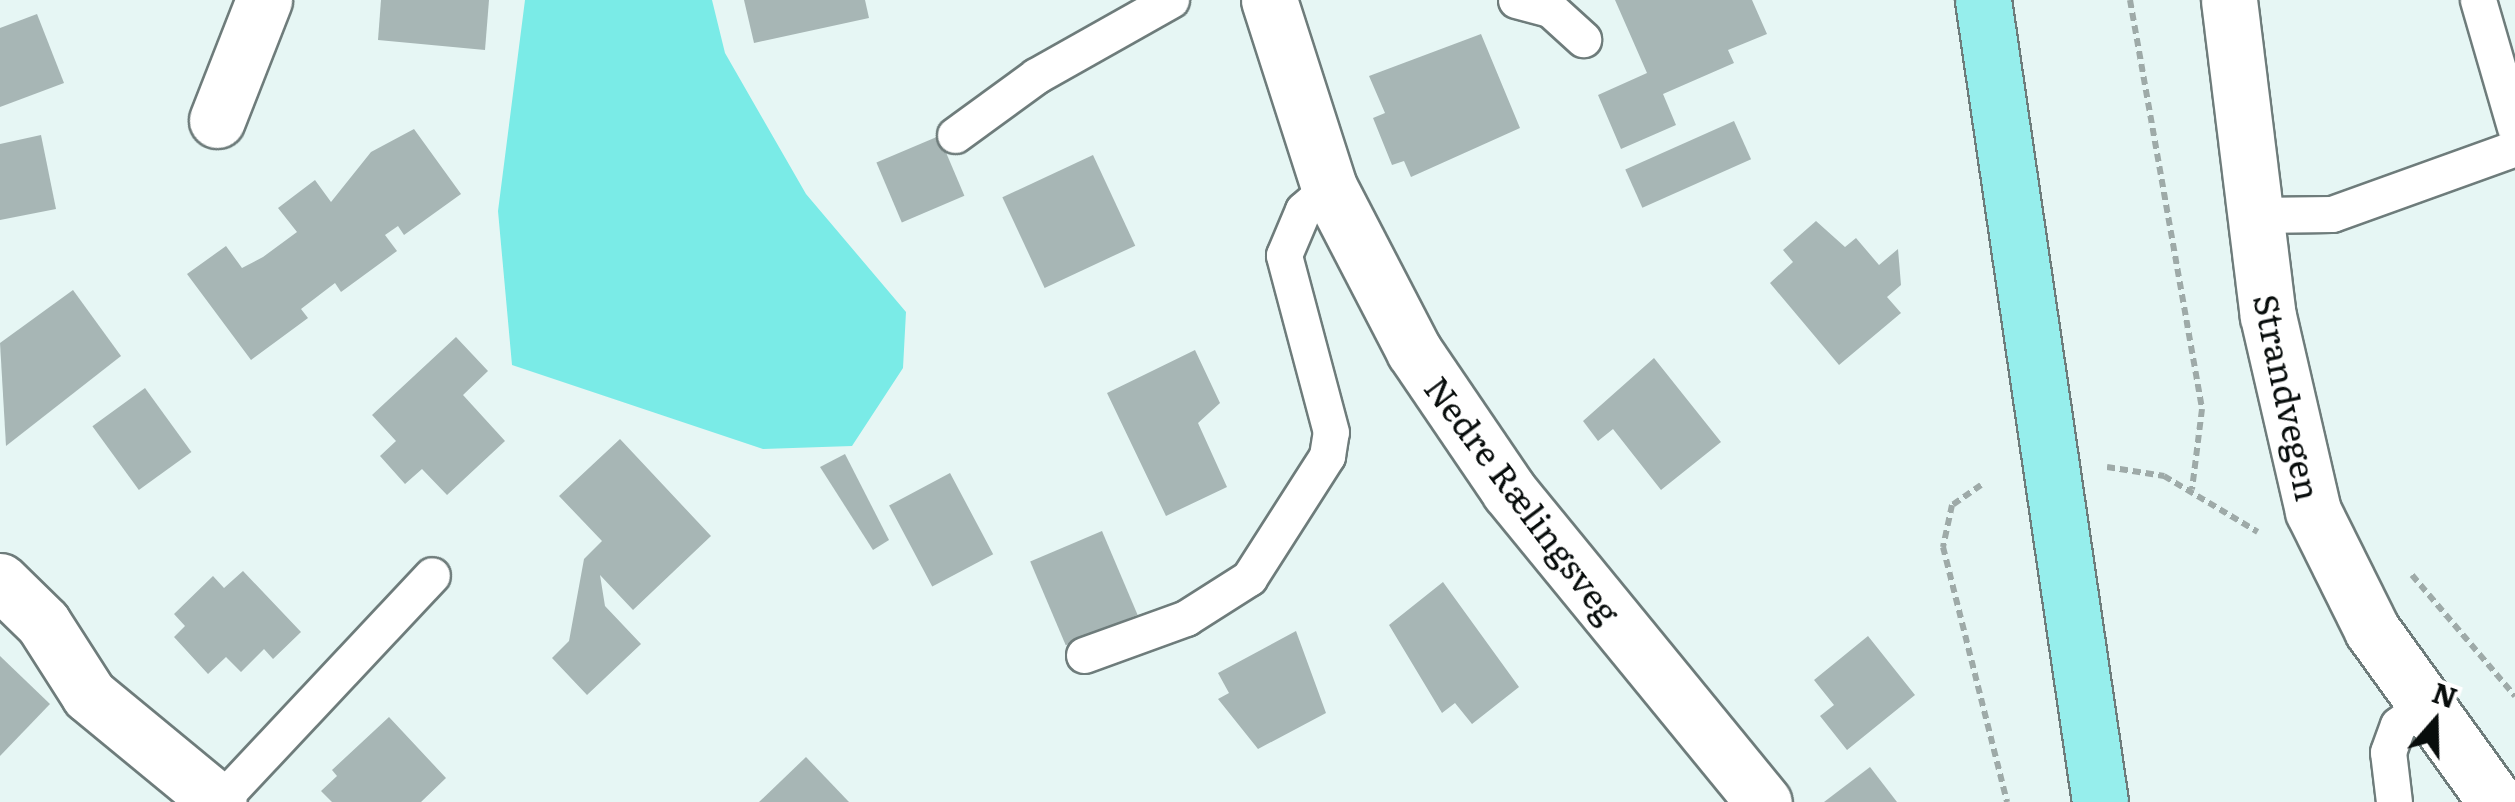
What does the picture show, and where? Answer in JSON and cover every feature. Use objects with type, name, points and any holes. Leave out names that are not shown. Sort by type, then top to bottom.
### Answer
[{"type":"main road","points":[[1983,0],[2100,802]]},
{"type":"street","points":[[217,120],[264,0]]},
{"type":"street","name":"Nedre Rælingsveg","points":[[1269,0],[1329,187],[1414,351],[1509,491],[1764,802]]},
{"type":"street","name":"Strandvegen","points":[[2229,0],[2286,417],[2329,548],[2425,704],[2496,802]]},
{"type":"street","points":[[0,581],[43,623],[89,695],[219,802]]},
{"type":"lane","points":[[955,135],[1036,76],[1171,0]]},
{"type":"lane","points":[[1516,0],[1550,10],[1583,39]]},
{"type":"lane","points":[[2478,0],[2515,126]]},
{"type":"lane","points":[[2256,215],[2332,214],[2515,148]]},
{"type":"lane","points":[[1084,655],[1186,618],[1250,578],[1327,456],[1331,432],[1284,254],[1303,210],[1329,187]]},
{"type":"lane","points":[[219,802],[432,576]]},
{"type":"lane","points":[[2394,802],[2388,752],[2398,726],[2425,704]]},
{"type":"path","points":[[2130,0],[2202,409],[2192,490]]},
{"type":"path","points":[[2106,467],[2142,469],[2192,490],[2265,535],[2329,548]]},
{"type":"path","points":[[1981,484],[1952,505],[1943,547],[2006,802]]},
{"type":"shaded area","points":[[525,0],[712,0],[725,53],[806,194],[906,312],[903,368],[852,446],[763,449],[512,365],[498,211]]},
{"type":"building","points":[[381,0],[489,0],[485,50],[378,40]]},
{"type":"building","points":[[744,0],[865,0],[869,18],[754,43]]},
{"type":"building","points":[[1615,0],[1752,0],[1767,34],[1728,50],[1734,63],[1663,94],[1676,125],[1621,149],[1598,95],[1647,73]]},
{"type":"building","points":[[37,14],[64,83],[0,107],[0,28]]},
{"type":"building","points":[[1481,34],[1520,128],[1411,177],[1404,161],[1392,165],[1373,118],[1385,113],[1369,76]]},
{"type":"building","points":[[1734,121],[1751,159],[1642,208],[1625,169]]},
{"type":"building","points":[[414,129],[461,194],[404,235],[398,226],[385,235],[397,251],[341,292],[335,283],[301,309],[308,318],[251,360],[187,274],[226,246],[242,268],[263,257],[297,232],[278,208],[315,180],[331,202],[371,152]]},
{"type":"building","points":[[41,135],[56,209],[0,220],[0,144]]},
{"type":"building","points":[[939,136],[964,196],[902,222],[876,163]]},
{"type":"building","points":[[1093,155],[1135,246],[1045,288],[1002,197]]},
{"type":"building","points":[[1816,221],[1845,247],[1856,238],[1879,265],[1898,249],[1901,285],[1887,297],[1901,313],[1839,365],[1770,283],[1793,262],[1783,250]]},
{"type":"building","points":[[73,290],[121,356],[6,446],[0,343]]},
{"type":"building","points":[[456,337],[488,371],[463,395],[505,441],[447,495],[422,469],[405,484],[380,456],[396,441],[372,415]]},
{"type":"building","points":[[1195,350],[1220,403],[1198,423],[1227,487],[1166,516],[1107,393]]},
{"type":"building","points":[[1654,358],[1721,442],[1661,490],[1613,429],[1598,441],[1583,421]]},
{"type":"building","points":[[145,388],[191,452],[139,490],[92,426]]},
{"type":"building","points":[[620,439],[711,536],[633,610],[600,575],[605,606],[641,644],[587,695],[552,658],[569,641],[584,559],[602,541],[559,496]]},
{"type":"building","points":[[845,454],[889,540],[873,550],[820,467]]},
{"type":"building","points":[[950,473],[993,554],[932,587],[889,505]]},
{"type":"building","points":[[1102,531],[1138,615],[1066,645],[1030,561]]},
{"type":"building","points":[[243,571],[301,632],[273,659],[264,649],[241,672],[226,657],[208,674],[174,637],[185,626],[174,614],[213,576],[224,588]]},
{"type":"building","points":[[1443,582],[1519,687],[1472,724],[1455,703],[1442,713],[1389,625]]},
{"type":"building","points":[[1296,631],[1326,713],[1258,749],[1218,699],[1229,693],[1218,673]]},
{"type":"building","points":[[1868,636],[1915,695],[1847,750],[1820,716],[1834,705],[1814,680]]},
{"type":"building","points":[[0,656],[50,704],[0,756]]},
{"type":"building","points":[[389,717],[446,778],[421,802],[332,802],[321,791],[337,776],[332,770]]},
{"type":"building","points":[[806,757],[849,802],[759,802]]},
{"type":"building","points":[[1870,767],[1897,802],[1824,802]]}]
